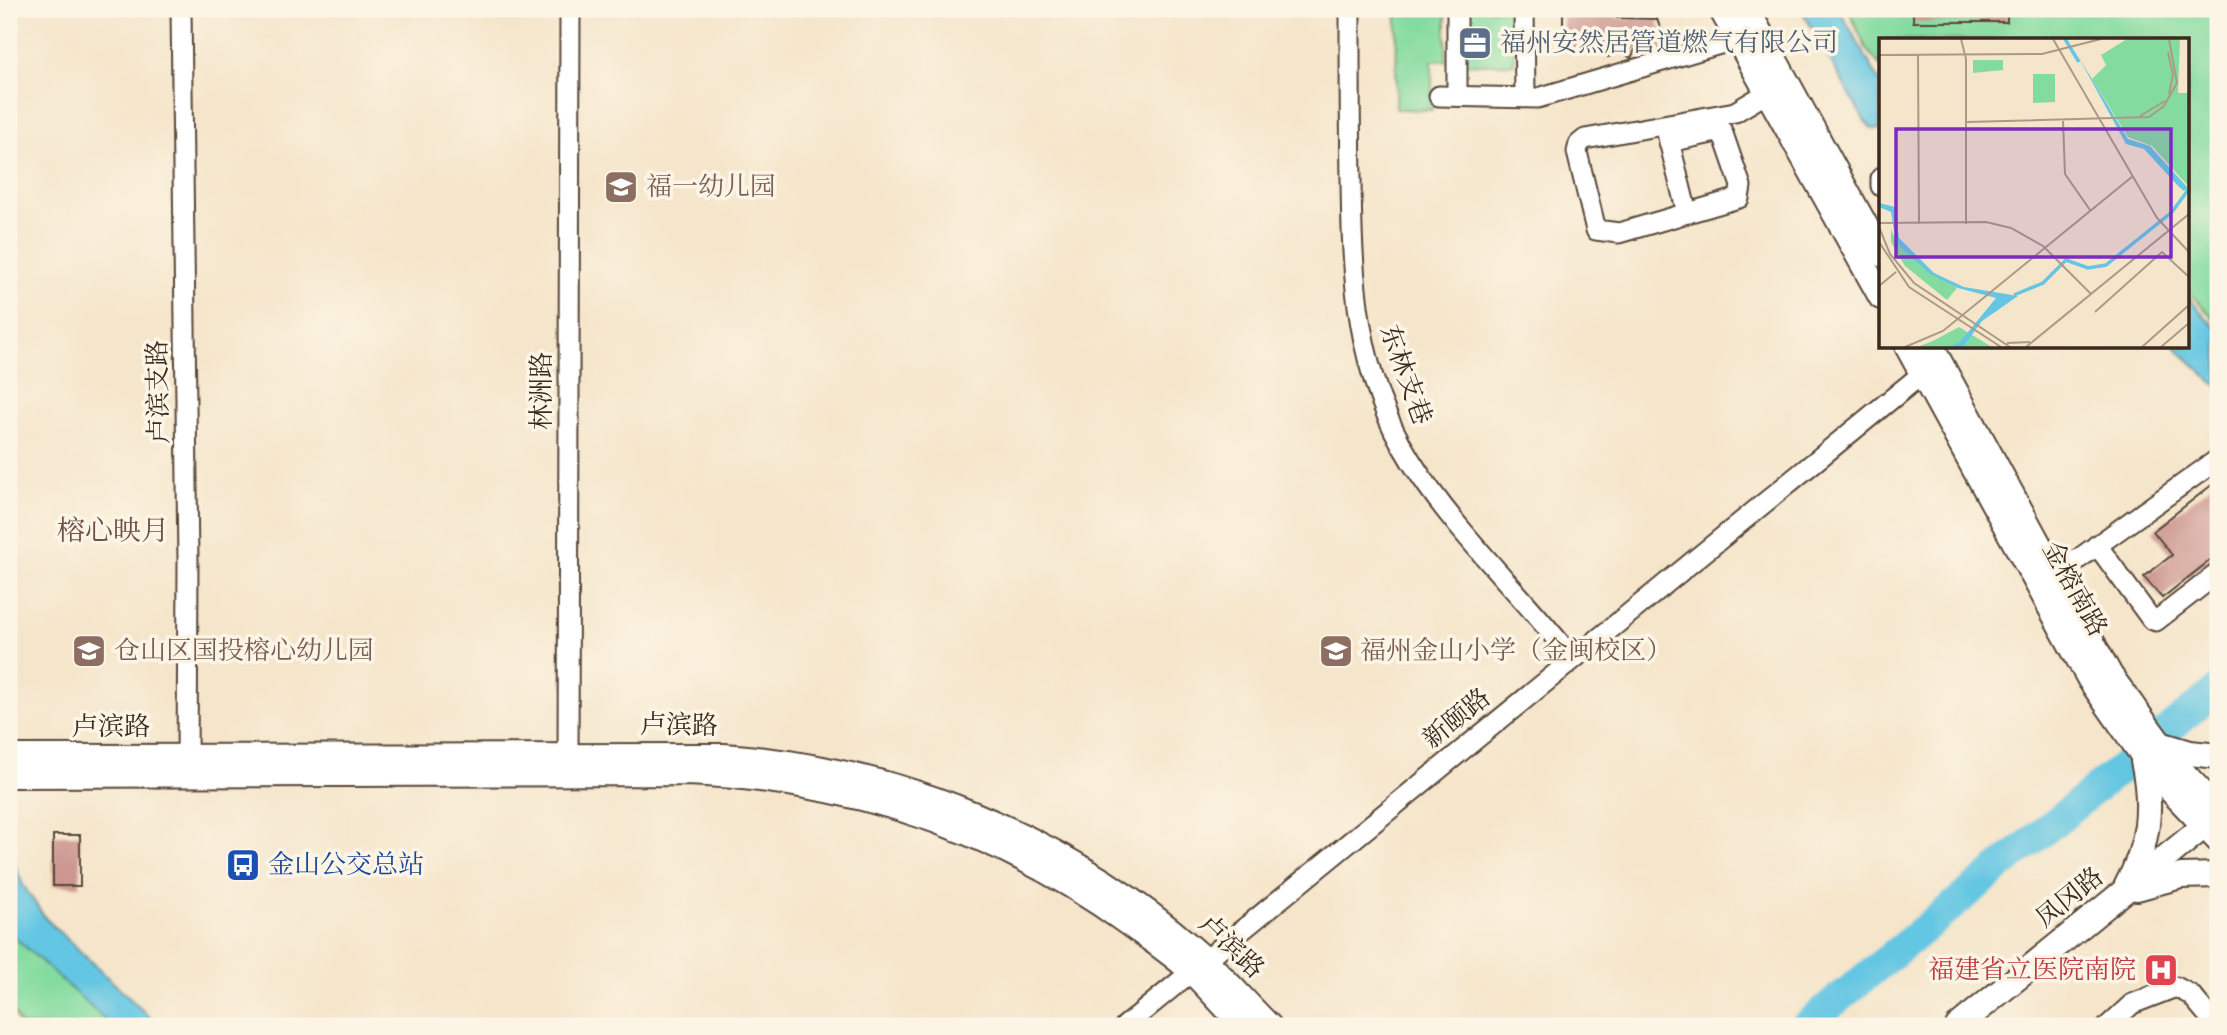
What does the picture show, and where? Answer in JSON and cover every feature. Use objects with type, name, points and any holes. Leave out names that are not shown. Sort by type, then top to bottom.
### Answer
[{"type":"main road","points":[[1721,9],[1879,294]]},
{"type":"main road","points":[[1747,9],[1877,238]]},
{"type":"main road","name":"金榕南路","points":[[1908,348],[2090,680],[2125,716],[2158,760],[2215,822]]},
{"type":"main road","name":"金榕南路","points":[[1932,348],[2056,575],[2125,716]]},
{"type":"main road","points":[[2123,893],[2137,867],[2149,825],[2148,785],[2158,760],[2190,753],[2218,756]]},
{"type":"main road","name":"卢滨路","points":[[9,757],[187,766],[568,764],[762,758],[840,772],[934,798],[1029,839],[1071,862],[1143,910],[1199,966],[1269,1026]]},
{"type":"main road","points":[[9,775],[187,766]]},
{"type":"main road","name":"凤冈路","points":[[1958,1026],[2215,822]]},
{"type":"main road","points":[[2123,893],[2181,876],[2218,875]]},
{"type":"main road","points":[[1199,966],[1243,1026]]},
{"type":"street","name":"卢滨支路","points":[[181,9],[188,561],[187,766]]},
{"type":"street","name":"林洲路","points":[[568,764],[570,9]]},
{"type":"street","name":"东林支巷","points":[[1350,9],[1354,286],[1362,342],[1375,385],[1394,429],[1422,478],[1572,658]]},
{"type":"street","points":[[1457,9],[1448,96],[1538,98],[1737,39]]},
{"type":"street","points":[[1524,9],[1525,97]]},
{"type":"street","points":[[1667,134],[1735,112],[1767,93]]},
{"type":"street","points":[[1722,131],[1741,186],[1739,198],[1619,233],[1596,230],[1577,152],[1579,144],[1585,139],[1667,134],[1722,131]]},
{"type":"street","points":[[1667,134],[1686,213]]},
{"type":"street","name":"新颐路","points":[[1125,1026],[1572,658],[1923,374]]},
{"type":"street","points":[[2056,575],[2218,459]]},
{"type":"street","points":[[2097,545],[2151,619],[2156,621],[2218,573]]},
{"type":"street","points":[[2108,1026],[2132,1004],[2176,987],[2191,995],[2217,1026]]},
{"type":"green space","points":[[1397,9],[1446,9],[1446,61],[1432,61],[1432,110],[1396,109]]},
{"type":"green space","points":[[1465,9],[1514,9],[1514,64],[1465,64]]},
{"type":"green space","points":[[1848,9],[2218,9],[2218,323],[2188,291],[2188,38],[1879,38],[1879,65],[1866,48]]},
{"type":"green space","points":[[9,926],[119,1026],[21,1026],[9,1005]]},
{"type":"water","points":[[1801,9],[1839,9],[1879,80],[1879,130],[1871,128]]},
{"type":"water","points":[[2188,297],[2218,331],[2218,387],[2176,348],[2188,348]]},
{"type":"water","points":[[9,849],[23,885],[46,919],[159,1026],[112,1026],[9,932]]},
{"type":"building","points":[[1563,9],[1618,9],[1617,18],[1657,19],[1667,47],[1635,50],[1631,58],[1621,52],[1608,57],[1594,50],[1563,49]]},
{"type":"building","points":[[1913,9],[2007,9],[2007,22],[1913,22]]},
{"type":"building","points":[[2218,480],[2218,554],[2162,598],[2144,577],[2172,555],[2153,531]]},
{"type":"building","points":[[53,835],[80,835],[80,886],[53,886]]},
{"type":"waterway","points":[[1805,1026],[2218,689]]},
{"type":"place","name":"福州安然居管道燃气有限公司","points":[[1475,43]]},
{"type":"place","name":"福一幼儿园","points":[[621,187]]},
{"type":"place","name":"仓山区国投榕心幼儿园","points":[[89,651]]},
{"type":"place","name":"福州金山小学（金闽校区）","points":[[1336,651]]},
{"type":"place","name":"金山公交总站","points":[[243,865]]},
{"type":"place","name":"福建省立医院南院","points":[[2161,970]]},
{"type":"district","name":"榕心映月","points":[[113,531]]}]
